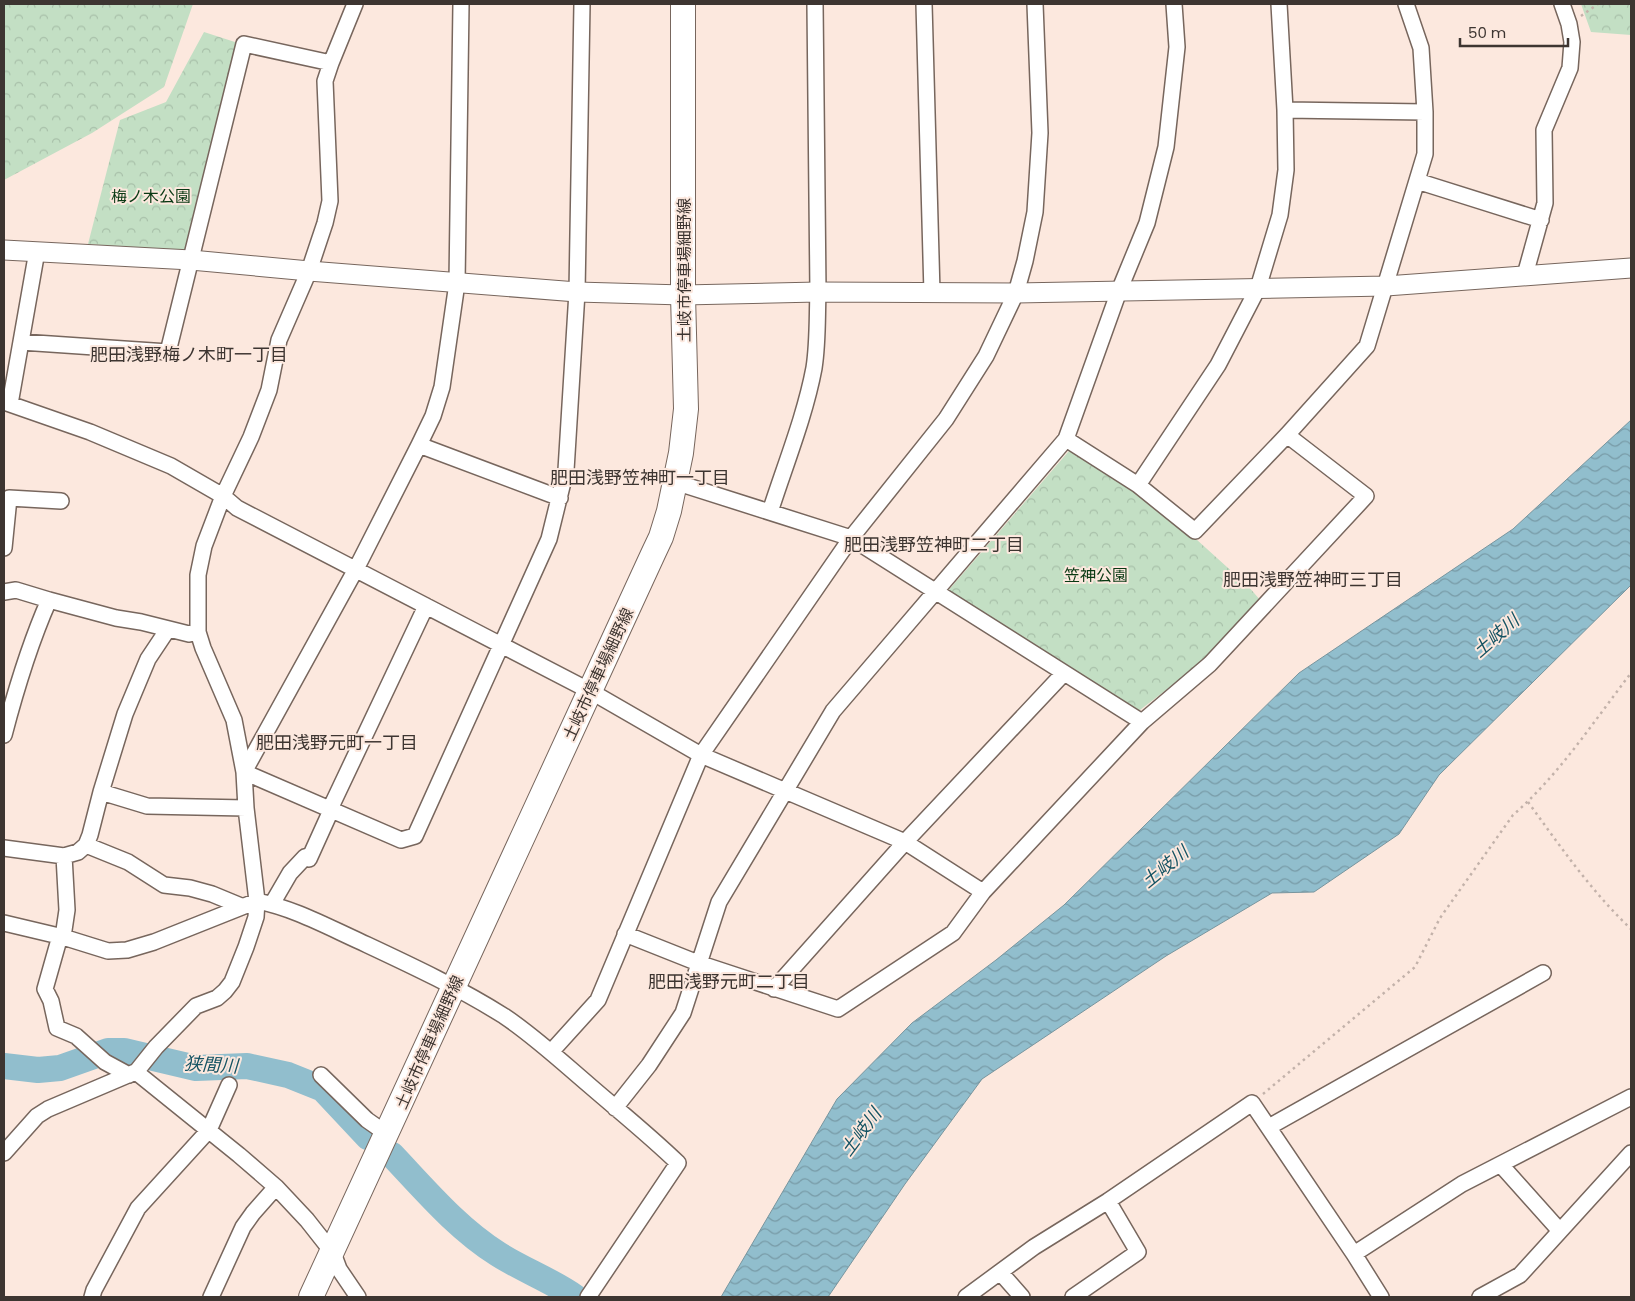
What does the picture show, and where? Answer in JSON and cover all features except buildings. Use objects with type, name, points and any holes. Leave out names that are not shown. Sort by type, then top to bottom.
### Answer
[{"type":"main road","name":"土岐市停車場細野線","points":[[311,1297],[333,1253],[661,537],[681,453],[686,409],[683,4]]},
{"type":"street","points":[[4,1154],[37,1116],[48,1109],[136,1070],[196,1006],[216,998],[225,991],[232,982],[256,917],[257,901],[246,808],[244,772],[234,720],[198,632],[198,575],[204,546],[223,496],[251,437],[269,390],[279,340],[309,271],[330,201],[325,81],[355,4]]},
{"type":"street","points":[[244,772],[356,569],[433,416],[442,387],[457,283],[461,4]]},
{"type":"street","points":[[244,772],[401,840],[415,836],[502,646],[549,539],[566,470],[577,292],[582,4]]},
{"type":"street","points":[[770,512],[808,394],[814,367],[817,339],[815,4]]},
{"type":"street","points":[[924,4],[932,293]]},
{"type":"street","points":[[551,1052],[598,1000],[702,755],[851,538],[946,419],[986,356],[1016,293],[1026,261],[1034,212],[1039,153],[1040,133],[1035,4]]},
{"type":"street","points":[[615,1108],[649,1065],[683,1012],[719,902],[833,711],[1066,440],[1119,291],[1147,223],[1166,147],[1177,47],[1174,4]]},
{"type":"street","points":[[1138,485],[1218,365],[1258,288],[1280,215],[1286,170],[1285,110],[1278,4]]},
{"type":"street","points":[[1066,440],[1138,485],[1195,532],[1367,346],[1425,154],[1425,112],[1421,48],[1406,4]]},
{"type":"street","points":[[1530,275],[1545,203],[1544,130],[1570,68],[1572,42],[1569,24],[1562,4]]},
{"type":"street","points":[[21,342],[168,352],[244,44],[331,63]]},
{"type":"street","points":[[1285,110],[1425,112]]},
{"type":"street","points":[[1417,181],[1542,220]]},
{"type":"street","points":[[4,250],[191,260],[577,292],[684,295],[818,292],[1016,293],[1386,286],[1631,268]]},
{"type":"street","points":[[37,251],[21,342],[7,404],[90,432],[171,466],[223,496],[237,508],[590,691],[702,755],[906,842],[982,892]]},
{"type":"street","points":[[625,934],[698,964],[838,1009],[953,933],[982,892],[1142,722],[1210,664],[1366,496],[1287,434]]},
{"type":"street","points":[[419,445],[560,498]]},
{"type":"street","points":[[675,482],[851,538],[1142,722]]},
{"type":"street","points":[[4,548],[9,498],[61,502]]},
{"type":"street","points":[[4,592],[16,590],[116,618],[189,634],[198,632]]},
{"type":"street","points":[[4,735],[13,702],[49,600]]},
{"type":"street","points":[[272,904],[297,864],[305,857],[309,859],[330,809],[426,606]]},
{"type":"street","points":[[4,848],[64,856],[78,852],[86,844],[125,714],[148,659],[168,629]]},
{"type":"street","points":[[774,989],[906,842],[1064,673]]},
{"type":"street","points":[[101,792],[147,806],[246,808]]},
{"type":"street","points":[[86,844],[128,862],[164,885],[205,892],[241,906]]},
{"type":"street","points":[[64,856],[67,910],[62,936],[45,989],[51,1001],[57,1028],[76,1036],[105,1062],[136,1070],[276,1188],[308,1220],[333,1253],[339,1269],[358,1297]]},
{"type":"street","points":[[4,923],[62,936],[108,951],[127,950],[154,942],[257,901],[272,904],[318,923],[454,987],[505,1017],[551,1052],[654,1140],[678,1163],[588,1297]]},
{"type":"street","points":[[1269,1127],[1543,973]]},
{"type":"street","points":[[321,1075],[367,1120],[387,1134]]},
{"type":"street","points":[[92,1297],[138,1208],[209,1130],[229,1085]]},
{"type":"street","points":[[1354,1254],[1462,1184],[1631,1097]]},
{"type":"street","points":[[966,1297],[1034,1248],[1108,1201],[1252,1103],[1381,1297]]},
{"type":"street","points":[[1480,1297],[1520,1275],[1631,1153]]},
{"type":"street","points":[[1501,1165],[1560,1232]]},
{"type":"street","points":[[211,1297],[243,1227],[276,1188]]},
{"type":"street","points":[[1074,1297],[1138,1252],[1108,1201]]},
{"type":"street","points":[[1000,1272],[1022,1297]]},
{"type":"path","points":[[1569,24],[1598,4]]},
{"type":"path","points":[[1252,1103],[1414,967],[1440,918],[1513,815],[1528,802],[1553,774],[1631,673]]},
{"type":"path","points":[[1528,802],[1610,909],[1631,929]]},
{"type":"green space","points":[[4,4],[193,4],[164,87],[92,133],[4,180]]},
{"type":"green space","points":[[1581,4],[1631,4],[1631,35],[1591,32]]},
{"type":"green space","name":"梅ノ木公園","points":[[204,32],[238,43],[187,252],[88,244],[120,120],[166,102]]},
{"type":"green space","name":"笠神公園","points":[[1075,444],[1155,502],[1248,586],[1261,601],[1204,661],[1136,713],[947,592]]},
{"type":"water","name":"土岐川","points":[[1631,420],[1631,585],[1439,775],[1399,834],[1314,892],[1272,893],[1166,956],[982,1079],[905,1184],[828,1297],[721,1297],[837,1099],[912,1023],[996,960],[1064,905],[1299,673],[1513,529]]},
{"type":"waterway","name":"狭間川","points":[[4,1066],[38,1070],[60,1068],[108,1051],[124,1051],[196,1068],[247,1066],[288,1075],[323,1089],[368,1137]]},
{"type":"waterway","name":"狭間川","points":[[392,1155],[455,1221],[483,1244],[575,1297]]},
{"type":"district","name":"肥田浅野梅ノ木町一丁目","points":[[189,355]]},
{"type":"district","name":"肥田浅野笠神町一丁目","points":[[640,478]]},
{"type":"district","name":"肥田浅野笠神町二丁目","points":[[934,545]]},
{"type":"district","name":"肥田浅野笠神町三丁目","points":[[1313,580]]},
{"type":"district","name":"肥田浅野元町一丁目","points":[[337,743]]},
{"type":"district","name":"肥田浅野元町二丁目","points":[[729,982]]}]
